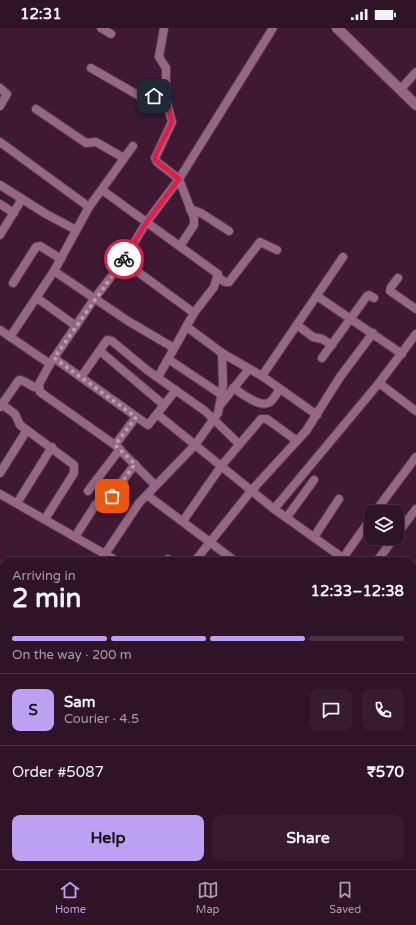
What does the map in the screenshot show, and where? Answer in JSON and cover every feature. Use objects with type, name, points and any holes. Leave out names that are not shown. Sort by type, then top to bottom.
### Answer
[{"type":"street","points":[[101,28],[111,34]]},
{"type":"street","points":[[164,28],[159,53],[166,68],[166,99],[172,122],[155,158],[157,162],[179,179],[194,218],[194,225],[180,246]]},
{"type":"street","points":[[39,388],[52,361],[94,299],[123,261],[146,223],[179,179],[273,28]]},
{"type":"street","points":[[337,28],[416,105]]},
{"type":"street","points":[[91,68],[148,101],[156,95],[166,99]]},
{"type":"street","points":[[400,90],[416,72]]},
{"type":"street","points":[[0,88],[7,94],[0,106]]},
{"type":"street","points":[[36,109],[86,143],[96,142],[124,158]]},
{"type":"street","points":[[0,142],[89,207]]},
{"type":"street","points":[[10,337],[54,271],[89,207],[133,146]]},
{"type":"street","points":[[0,185],[76,230]]},
{"type":"street","points":[[102,190],[216,272],[219,278],[225,282],[229,282],[260,242],[277,250]]},
{"type":"street","points":[[0,235],[22,199]]},
{"type":"street","points":[[0,204],[14,213]]},
{"type":"street","points":[[190,209],[202,213],[228,231]]},
{"type":"street","points":[[13,283],[36,247],[40,246],[61,259]]},
{"type":"street","points":[[262,376],[343,257]]},
{"type":"street","points":[[123,261],[194,313]]},
{"type":"street","points":[[54,271],[94,299],[174,348]]},
{"type":"street","points":[[158,377],[194,313],[210,295],[219,278]]},
{"type":"street","points":[[398,278],[391,287],[390,291],[416,309]]},
{"type":"street","points":[[322,358],[367,296],[369,295],[374,298]]},
{"type":"street","points":[[317,296],[402,354]]},
{"type":"street","points":[[37,298],[76,326]]},
{"type":"street","points":[[297,325],[313,337],[322,339],[332,345]]},
{"type":"street","points":[[186,327],[222,353],[262,376],[317,415]]},
{"type":"street","points":[[0,330],[81,377],[148,424],[176,390]]},
{"type":"street","points":[[198,557],[251,491],[298,441],[317,415],[340,377],[373,333]]},
{"type":"street","points":[[274,509],[379,383],[416,334]]},
{"type":"street","points":[[81,377],[107,340],[112,341],[215,419],[239,444]]},
{"type":"street","points":[[100,351],[164,405]]},
{"type":"street","points":[[221,404],[222,353]]},
{"type":"street","points":[[168,359],[222,395]]},
{"type":"street","points":[[105,554],[147,494],[195,445],[215,419],[221,404],[249,369]]},
{"type":"street","points":[[44,519],[75,469],[71,461],[20,425],[15,414],[1,405],[19,380],[23,380],[32,387],[39,388],[45,396],[117,447],[155,485]]},
{"type":"street","points":[[379,383],[416,411]]},
{"type":"street","points":[[233,388],[259,403],[264,404],[272,400],[280,389]]},
{"type":"street","points":[[157,414],[274,509],[340,557]]},
{"type":"street","points":[[88,491],[136,417]]},
{"type":"street","points":[[183,521],[239,444],[262,419],[265,418],[298,441]]},
{"type":"street","points":[[0,473],[27,430]]},
{"type":"street","points":[[17,503],[52,447]]},
{"type":"street","points":[[380,505],[416,457]]},
{"type":"street","points":[[74,536],[96,504],[112,496],[135,464]]},
{"type":"street","points":[[287,517],[314,480]]},
{"type":"street","points":[[0,494],[110,557]]},
{"type":"street","points":[[147,494],[230,557]]},
{"type":"street","points":[[314,537],[339,499]]},
{"type":"street","points":[[404,525],[416,509]]},
{"type":"street","points":[[346,557],[364,529]]},
{"type":"street","points":[[380,557],[389,545]]},
{"type":"way so far","points":[[112,496],[135,464],[115,445],[136,417],[54,358],[94,299],[124,259]]},
{"type":"route","points":[[124,259],[146,223],[179,179],[155,160],[155,156],[171,126],[172,118],[166,99],[158,95],[154,96]]}]
